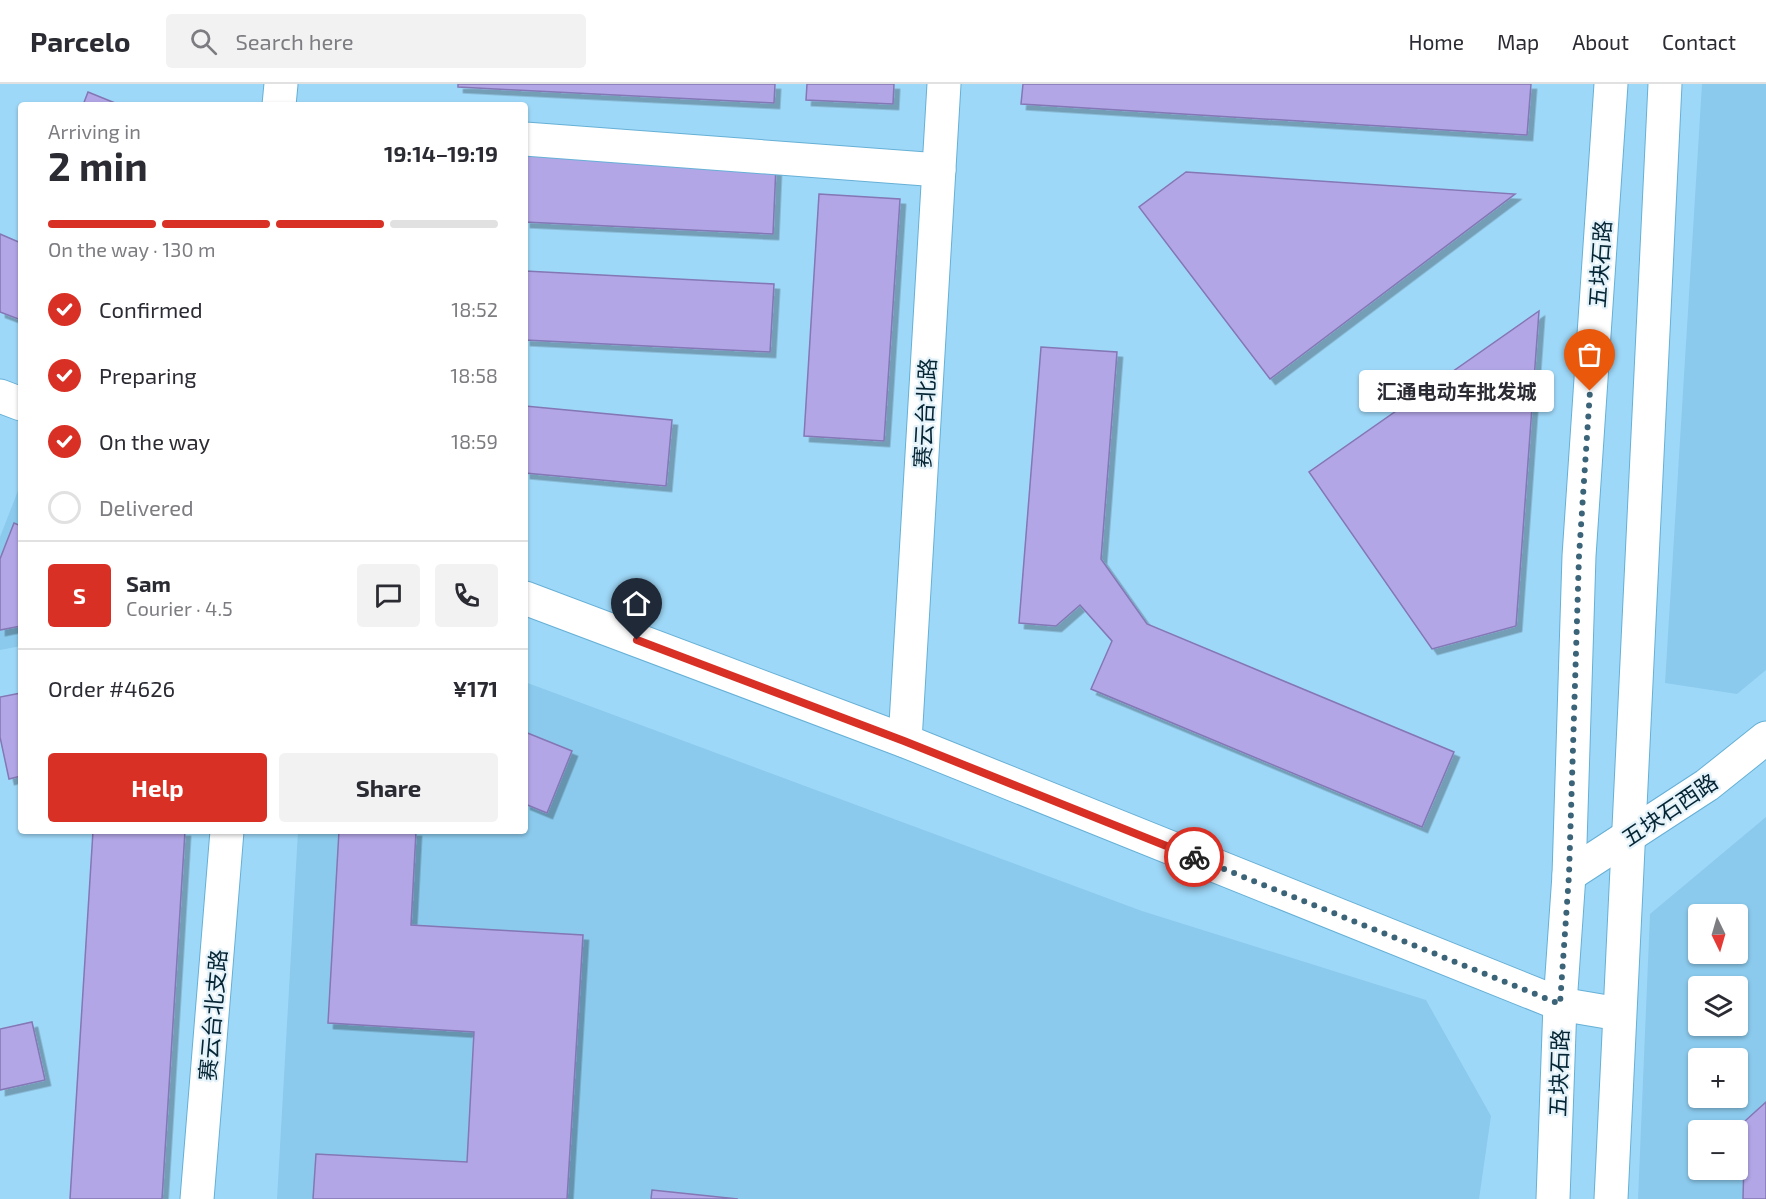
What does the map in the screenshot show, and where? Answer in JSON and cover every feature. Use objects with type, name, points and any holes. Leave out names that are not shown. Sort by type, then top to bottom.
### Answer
[{"type":"street","points":[[279,102],[281,84]]},
{"type":"street","name":"赛云台北路","points":[[904,741],[944,84]]},
{"type":"street","name":"五块石路","points":[[1553,1199],[1560,1004],[1569,875],[1579,556],[1611,84]]},
{"type":"street","points":[[1611,1199],[1665,84]]},
{"type":"street","points":[[528,139],[939,170]]},
{"type":"street","points":[[0,396],[18,403]]},
{"type":"street","points":[[528,599],[904,741],[1560,1004],[1619,1014]]},
{"type":"street","name":"五块石西路","points":[[1569,875],[1707,785],[1766,738]]},
{"type":"street","name":"赛云台北支路","points":[[197,1199],[227,834]]},
{"type":"shaded area","points":[[1702,84],[1766,84],[1766,670],[1737,694],[1665,683]]},
{"type":"shaded area","points":[[18,491],[18,647],[0,650],[0,537]]},
{"type":"shaded area","points":[[528,683],[1142,911],[1426,1000],[1491,1116],[1479,1199],[277,1199],[298,834],[528,834]]},
{"type":"shaded area","points":[[1766,817],[1766,1199],[1638,1199],[1650,914]]},
{"type":"building","points":[[458,84],[775,84],[774,103],[458,87]]},
{"type":"building","points":[[807,84],[894,84],[893,104],[806,100]]},
{"type":"building","points":[[1023,84],[1531,84],[1527,135],[1021,104]]},
{"type":"building","points":[[88,92],[113,102],[84,102]]},
{"type":"building","points":[[528,152],[776,165],[773,234],[528,222]]},
{"type":"building","points":[[1186,172],[1515,194],[1270,379],[1139,207]]},
{"type":"building","points":[[819,194],[900,199],[884,441],[804,436]]},
{"type":"building","points":[[0,234],[18,242],[18,319],[0,312]]},
{"type":"building","points":[[528,271],[774,284],[770,352],[528,340]]},
{"type":"building","points":[[1539,311],[1516,626],[1432,649],[1309,472]]},
{"type":"building","points":[[1041,347],[1117,352],[1101,559],[1147,624],[1454,752],[1422,827],[1091,689],[1112,641],[1080,605],[1056,626],[1019,623]]},
{"type":"building","points":[[528,406],[672,420],[666,486],[528,473]]},
{"type":"building","points":[[14,523],[18,525],[18,627],[0,630],[0,559]]},
{"type":"building","points":[[18,694],[18,777],[9,779],[0,737],[0,697]]},
{"type":"building","points":[[528,733],[572,751],[547,813],[528,805]]},
{"type":"building","points":[[93,834],[185,834],[162,1199],[70,1199]]},
{"type":"building","points":[[339,834],[416,834],[411,925],[583,935],[567,1199],[313,1199],[316,1154],[467,1162],[474,1032],[328,1023]]},
{"type":"building","points":[[32,1022],[45,1080],[0,1090],[0,1029]]},
{"type":"building","points":[[1766,1102],[1766,1199],[1743,1199],[1743,1180],[1748,1180],[1748,1120],[1746,1120]]},
{"type":"building","points":[[652,1190],[738,1199],[651,1199]]},
{"type":"way so far","points":[[1194,857],[1560,1004],[1569,875],[1579,556],[1590,391]]},
{"type":"place","name":"汇通电动车批发城","points":[[1590,391]]},
{"type":"route","points":[[637,640],[904,741],[1194,857]]}]
